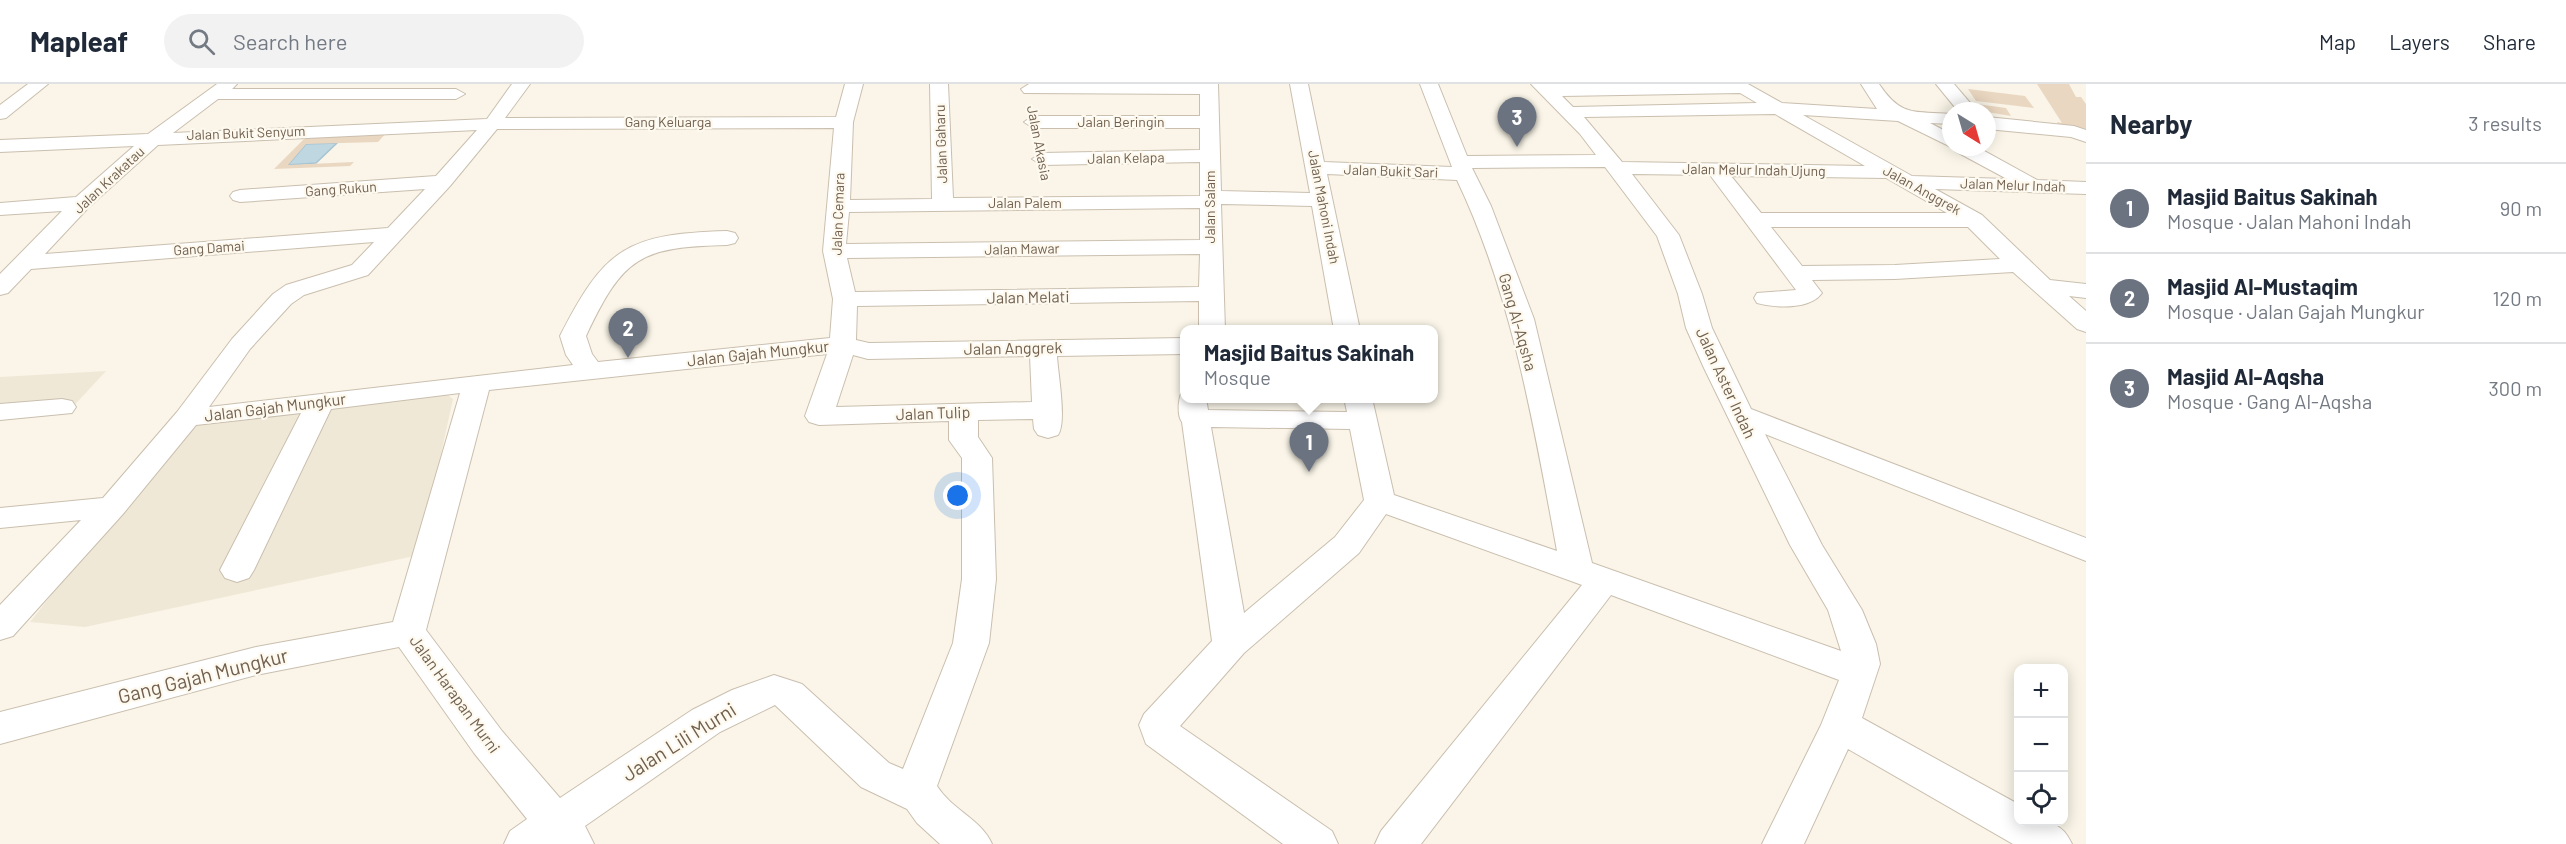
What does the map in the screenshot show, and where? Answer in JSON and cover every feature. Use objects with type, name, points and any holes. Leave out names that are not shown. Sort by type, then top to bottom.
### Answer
[{"type":"street","points":[[0,114],[39,84]]},
{"type":"street","name":"Jalan Gajah Mungkur","points":[[187,418],[242,344],[282,299],[295,291],[360,270],[443,182],[521,84]]},
{"type":"street","name":"Jalan Cemara","points":[[819,416],[843,344],[845,299],[834,251],[844,122],[854,84]]},
{"type":"street","name":"Jalan Gaharu","points":[[939,84],[943,203]]},
{"type":"street","name":"Jalan Mahoni Indah","points":[[1298,84],[1317,168],[1320,200],[1346,325]]},
{"type":"street","name":"Gang Al-Aqsha","points":[[1429,84],[1462,168],[1480,206],[1521,319],[1558,475],[1591,575]]},
{"type":"street","points":[[1870,84],[1885,107],[1905,115],[1942,136]]},
{"type":"street","points":[[1945,84],[1960,102]]},
{"type":"street","points":[[1029,86],[1208,87]]},
{"type":"street","name":"Jalan Akasia","points":[[1029,86],[1033,122],[1051,202]]},
{"type":"street","points":[[1543,88],[1739,86]]},
{"type":"street","name":"Jalan Anggrek","points":[[1739,86],[1782,108],[1974,220],[2019,265],[2086,324]]},
{"type":"street","name":"Jalan Salam","points":[[1208,87],[1212,325]]},
{"type":"street","name":"Jalan Aster Indah","points":[[1543,88],[1570,112],[1668,235],[1699,328],[1806,545],[1845,610],[1858,644],[1862,664],[1860,673]]},
{"type":"street","points":[[222,89],[456,94]]},
{"type":"street","name":"Jalan Krakatau","points":[[0,288],[82,203],[155,137],[222,89]]},
{"type":"street","points":[[1570,112],[1782,108],[1942,118]]},
{"type":"street","name":"Gang Keluarga","points":[[492,123],[844,122]]},
{"type":"street","name":"Jalan Beringin","points":[[1033,122],[1210,123]]},
{"type":"street","name":"Jalan Bukit Senyum","points":[[0,146],[492,123]]},
{"type":"street","points":[[1996,124],[2074,132],[2086,136]]},
{"type":"street","name":"Jalan Kelapa","points":[[1041,159],[1210,156]]},
{"type":"street","points":[[1979,156],[2033,185]]},
{"type":"street","name":"Jalan Melur Indah Ujung","points":[[1462,168],[1614,165],[1897,177]]},
{"type":"street","name":"Jalan Bukit Sari","points":[[1317,168],[1462,168]]},
{"type":"street","points":[[1715,168],[1810,293],[1797,298],[1766,298]]},
{"type":"street","name":"Jalan Melur Indah","points":[[1897,177],[2086,188]]},
{"type":"street","name":"Gang Rukun","points":[[240,196],[443,182]]},
{"type":"street","name":"Jalan Palem","points":[[839,206],[1211,199],[1320,200]]},
{"type":"street","points":[[0,209],[82,203]]},
{"type":"street","points":[[1754,220],[1974,220]]},
{"type":"street","name":"Gang Damai","points":[[26,263],[393,234]]},
{"type":"street","points":[[592,372],[579,356],[573,336],[589,301],[611,270],[630,252],[653,243],[727,238]]},
{"type":"street","name":"Jalan Mawar","points":[[834,251],[1210,247]]},
{"type":"street","points":[[1795,273],[1895,272],[2019,265]]},
{"type":"street","points":[[2042,286],[2086,291]]},
{"type":"street","name":"Jalan Melati","points":[[845,299],[1212,294]]},
{"type":"street","name":"Jalan Gajah Mungkur","points":[[187,418],[477,383],[843,344]]},
{"type":"street","name":"Jalan Anggrek","points":[[843,344],[868,351],[1180,346]]},
{"type":"street","name":"Jalan Tulip","points":[[819,416],[963,411],[1048,420],[1043,348]]},
{"type":"street","name":"Jalan Harapan Murni","points":[[477,383],[408,632],[488,742],[551,837]]},
{"type":"street","points":[[237,570],[321,401]]},
{"type":"street","points":[[0,412],[63,407]]},
{"type":"street","points":[[1231,644],[1192,408],[1360,410],[1380,501],[1347,545],[1231,644],[1158,725],[1160,733],[1317,844]]},
{"type":"street","points":[[920,796],[917,786],[920,773],[971,643],[979,579],[977,458],[972,447],[964,440],[963,411]]},
{"type":"street","points":[[1740,414],[2086,550]]},
{"type":"street","points":[[0,627],[112,507],[187,418]]},
{"type":"street","points":[[1380,501],[1860,673],[1840,724],[1783,844]]},
{"type":"street","points":[[0,518],[112,507]]},
{"type":"street","points":[[1396,844],[1591,575]]},
{"type":"street","name":"Gang Gajah Mungkur","points":[[0,728],[256,661],[408,632]]},
{"type":"street","name":"Jalan Lili Murni","points":[[551,837],[706,721],[745,700],[774,690],[789,694],[875,775],[920,796],[971,844]]},
{"type":"street","points":[[1840,724],[2050,844]]},
{"type":"shaded area","points":[[106,371],[68,412],[0,418],[0,377]]},
{"type":"shaded area","points":[[444,392],[453,399],[419,555],[85,627],[30,622],[176,437],[193,425]]},
{"type":"water","points":[[337,143],[316,163],[288,165],[306,144]]},
{"type":"building","points":[[2037,84],[2069,84],[2076,97],[2081,97],[2086,104],[2086,132],[2060,129],[2057,122],[2062,123]]},
{"type":"building","points":[[1968,89],[2025,96],[2034,108],[1996,102],[1976,101]]},
{"type":"building","points":[[1996,107],[2006,108],[2011,116],[1996,114]]},
{"type":"building","points":[[389,130],[378,142],[306,144],[288,165],[354,162],[350,166],[274,169],[310,133]]},
{"type":"place","name":"Masjid Al-Aqsha","points":[[1517,147]]},
{"type":"place","name":"Masjid Al-Mustaqim","points":[[628,358]]},
{"type":"place","name":"Masjid Baitus Sakinah","points":[[1309,472]]}]
